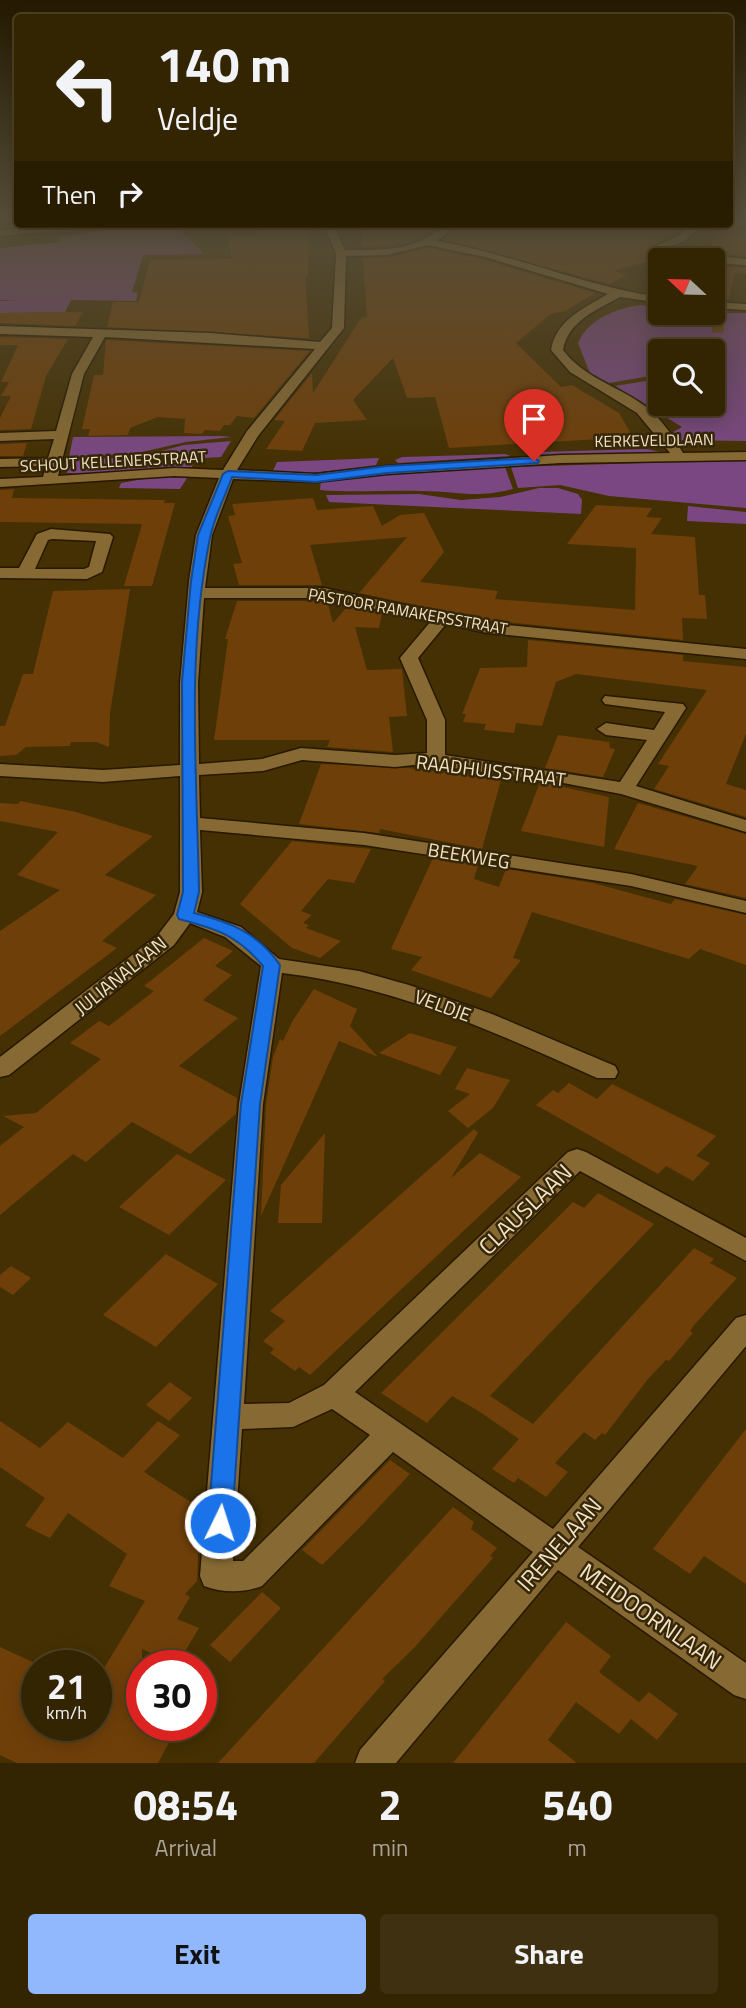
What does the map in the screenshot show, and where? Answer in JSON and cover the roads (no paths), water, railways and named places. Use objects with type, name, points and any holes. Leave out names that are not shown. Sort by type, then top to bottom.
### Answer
[{"type":"street","name":"JULIANALAAN","points":[[0,1069],[166,940],[185,915],[191,892],[189,682],[204,535],[228,474],[265,415],[333,337],[340,319],[340,299]]},
{"type":"street","points":[[609,299],[562,331],[557,349],[568,364],[648,415],[679,457]]},
{"type":"street","points":[[725,306],[746,307]]},
{"type":"street","points":[[0,330],[210,337],[326,346]]},
{"type":"street","points":[[49,482],[78,374],[100,333]]},
{"type":"street","points":[[0,437],[61,435]]},
{"type":"street","name":"KERKEVELDLAAN","points":[[228,474],[316,478],[442,465],[561,458],[746,456]]},
{"type":"street","name":"SCHOUT KELLENERSTRAAT","points":[[0,463],[55,462]]},
{"type":"street","name":"SCHOUT KELLENERSTRAAT","points":[[0,483],[49,482],[163,472],[228,474]]},
{"type":"street","points":[[0,573],[87,574],[96,569],[105,537],[51,534],[42,537],[25,573]]},
{"type":"street","name":"PASTOOR RAMAKERSSTRAAT","points":[[196,593],[324,593],[487,628],[746,654]]},
{"type":"street","points":[[436,759],[440,747],[432,706],[409,658],[442,618]]},
{"type":"street","points":[[611,700],[677,708],[625,789]]},
{"type":"street","points":[[606,729],[659,736]]},
{"type":"street","name":"RAADHUISSTRAAT","points":[[0,770],[103,776],[263,765],[301,754],[395,761],[436,759],[625,789],[746,826]]},
{"type":"street","name":"BEEKWEG","points":[[190,824],[216,823],[377,841],[631,880],[746,906]]},
{"type":"street","points":[[185,915],[225,926],[252,942],[272,965],[251,1104],[216,1576],[250,1576],[392,1433]]},
{"type":"street","name":"VELDJE","points":[[272,965],[361,977],[498,1025],[606,1072]]},
{"type":"street","name":"CLAUSLAAN","points":[[227,1417],[293,1415],[334,1394],[578,1158],[746,1251]]},
{"type":"street","name":"IRENELAAN","points":[[373,1763],[746,1326]]},
{"type":"street","points":[[334,1394],[555,1548]]},
{"type":"street","name":"MEIDOORNLAAN","points":[[555,1548],[746,1683]]}]
